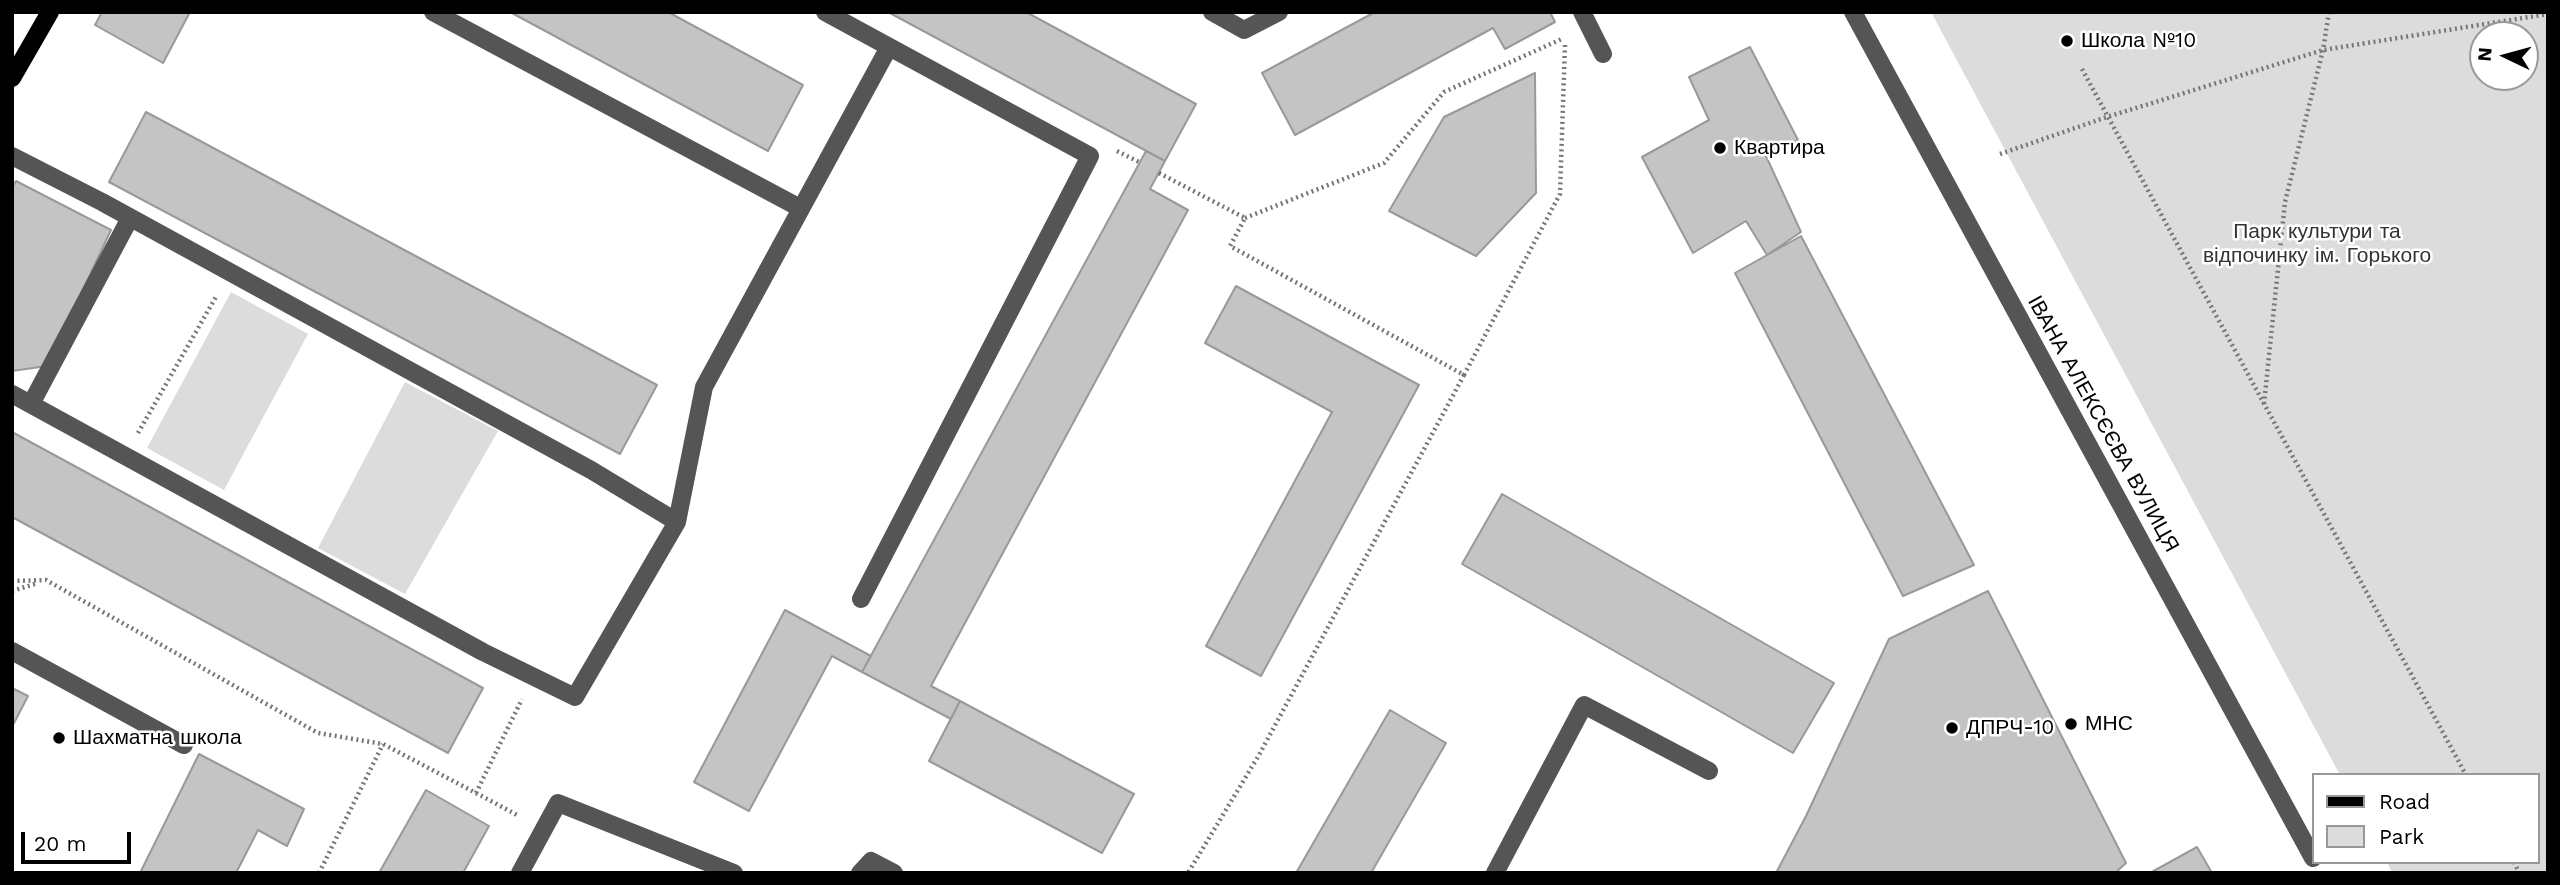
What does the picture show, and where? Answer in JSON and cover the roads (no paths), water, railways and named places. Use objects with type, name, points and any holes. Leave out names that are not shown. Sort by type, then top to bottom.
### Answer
[{"type":"main road","points":[[12,78],[50,12]]},
{"type":"street","points":[[433,12],[800,208]]},
{"type":"street","points":[[825,12],[1090,156],[861,598]]},
{"type":"street","points":[[1212,12],[1244,30],[1279,12]]},
{"type":"street","points":[[1581,12],[1603,54]]},
{"type":"street","name":"ІВАНА АЛЕКСЄЄВА ВУЛИЦЯ","points":[[1853,12],[2312,856]]},
{"type":"street","points":[[12,394],[483,652],[575,697],[677,522],[704,387],[889,47]]},
{"type":"street","points":[[12,156],[591,470],[677,522]]},
{"type":"street","points":[[31,404],[130,218]]},
{"type":"street","points":[[12,651],[184,745]]},
{"type":"street","points":[[1495,873],[1584,705],[1709,771]]},
{"type":"street","points":[[520,873],[558,803],[734,873]]},
{"type":"street","points":[[860,873],[871,861],[894,873]]},
{"type":"place","name":"Школа №10","points":[[2067,41]]},
{"type":"place","name":"Квартира","points":[[1720,148]]},
{"type":"place","name":"МНС","points":[[2071,724]]},
{"type":"place","name":"ДПРЧ-10","points":[[1952,728]]},
{"type":"place","name":"Шахматна школа","points":[[59,738]]},
{"type":"park label","name":"Парк культури та відпочинку ім. Горького","points":[[2317,244]]}]
